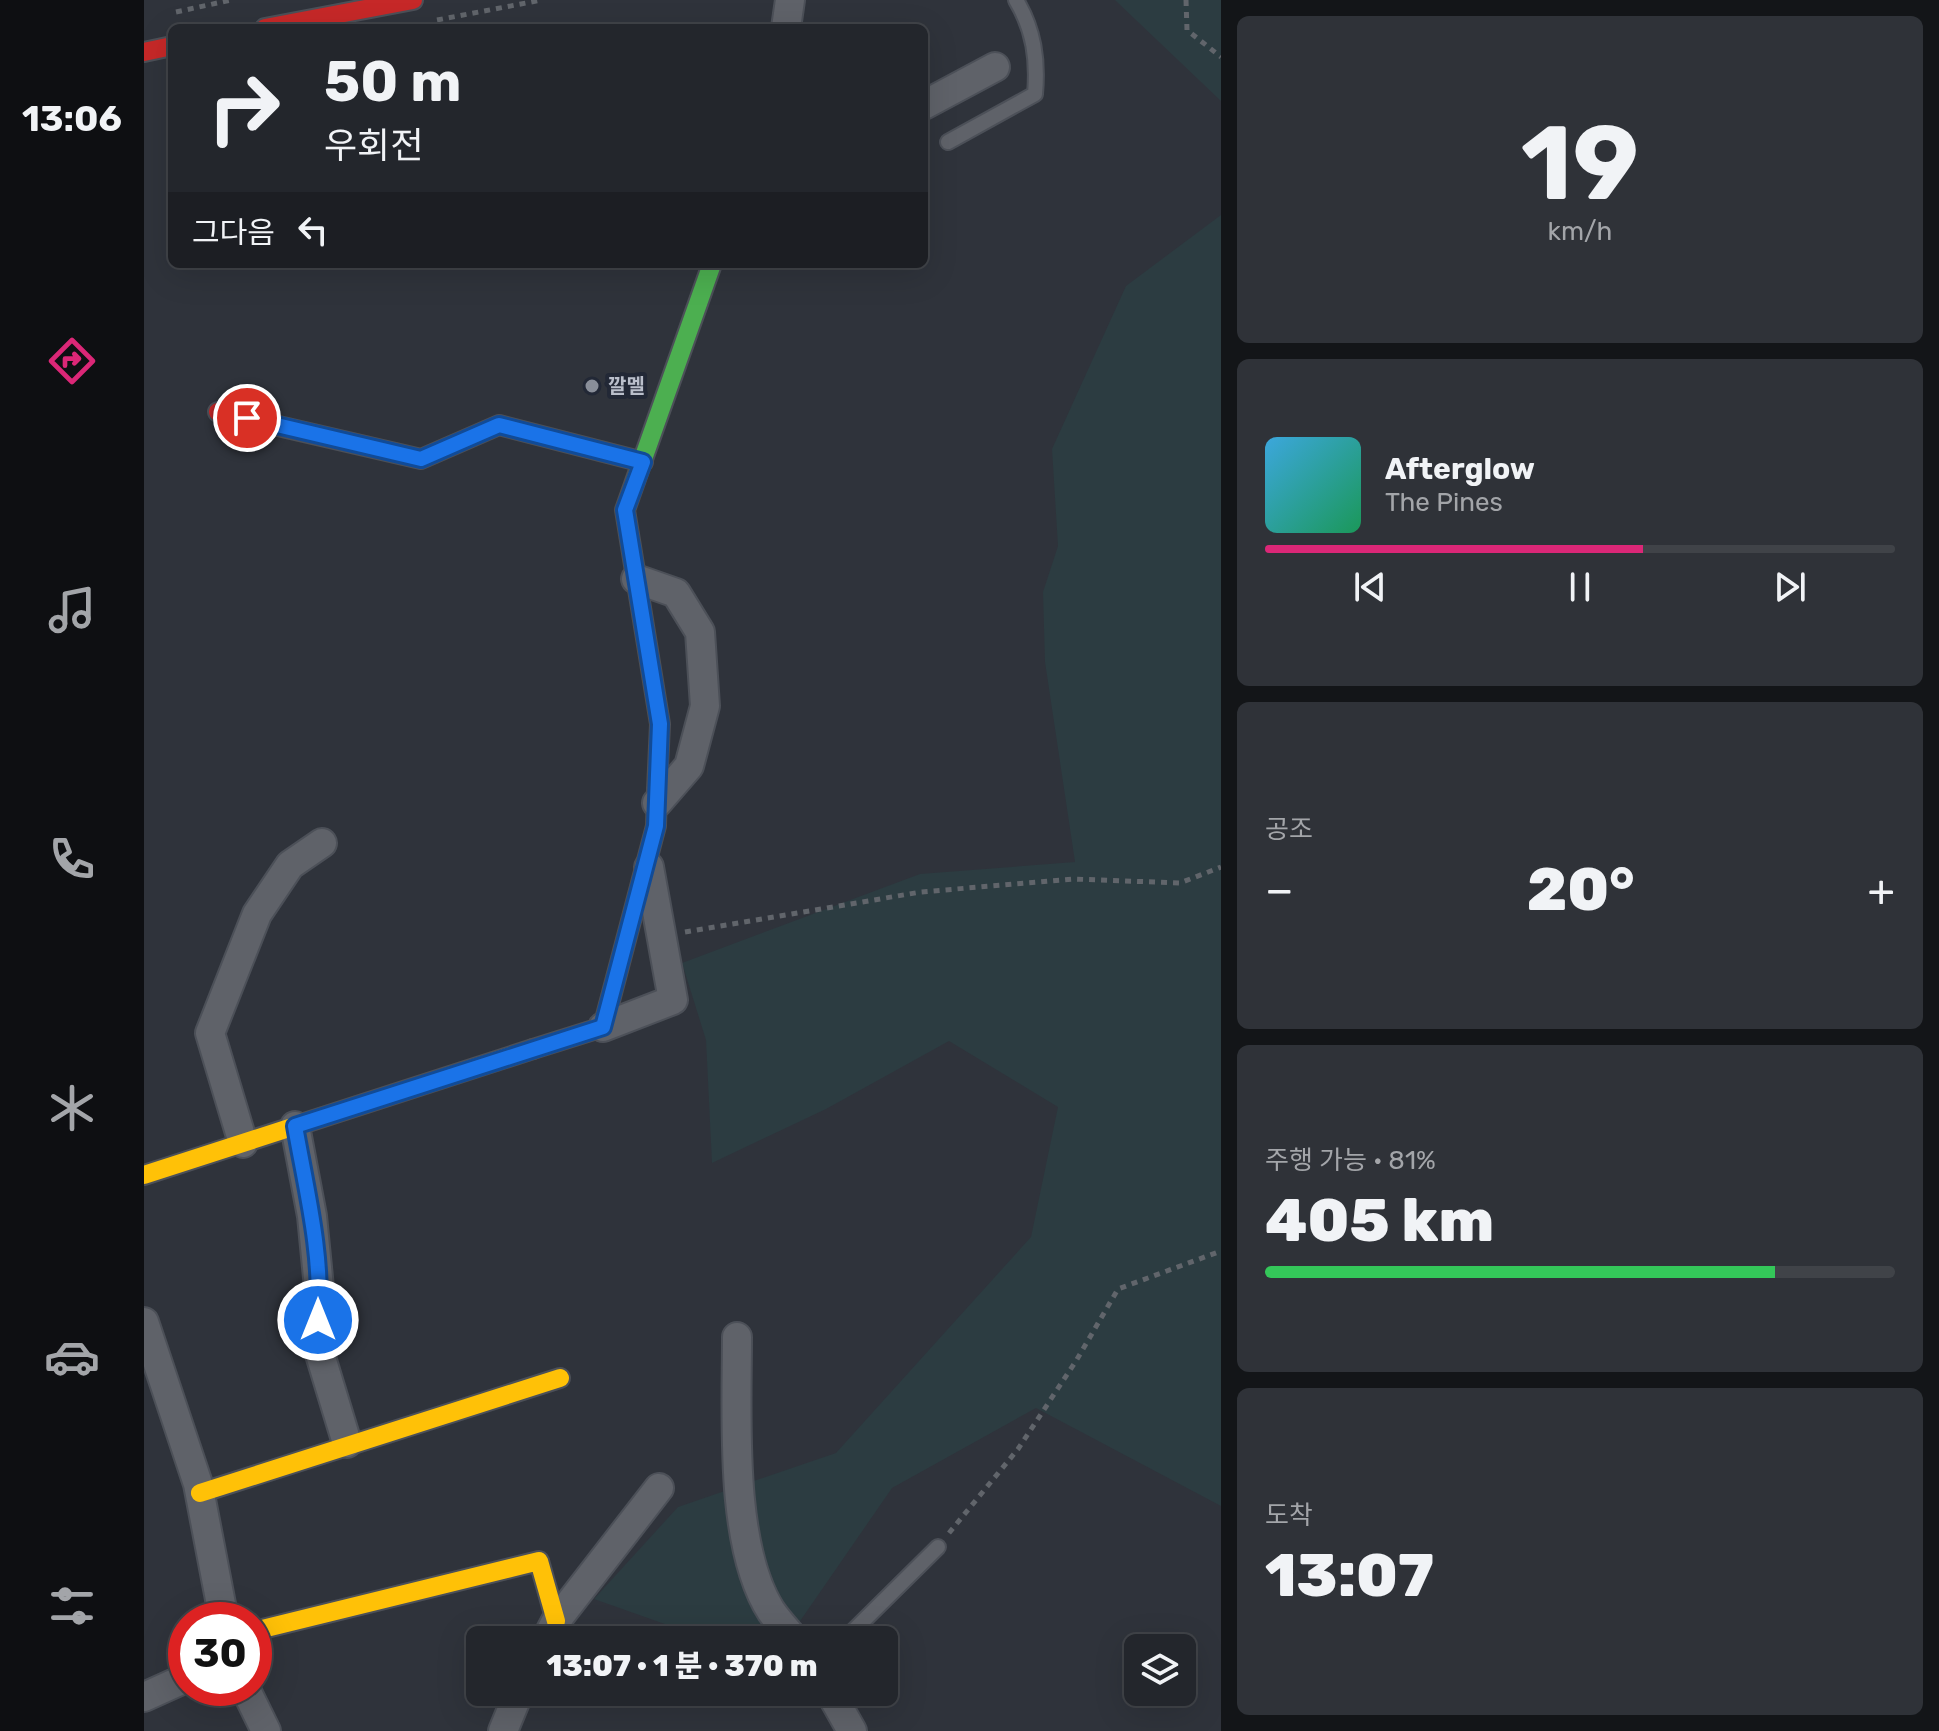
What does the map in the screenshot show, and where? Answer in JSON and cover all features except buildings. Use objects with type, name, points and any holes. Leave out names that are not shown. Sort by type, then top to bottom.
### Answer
[{"type":"street","points":[[286,24],[413,0]]},
{"type":"street","points":[[787,24],[790,0]]},
{"type":"street","points":[[144,52],[168,47]]},
{"type":"street","points":[[928,103],[995,67]]},
{"type":"street","points":[[603,1027],[656,826],[657,803],[660,724],[625,510],[711,268]]},
{"type":"street","points":[[218,412],[421,459],[499,425],[643,462]]},
{"type":"street","points":[[636,579],[676,593],[700,632],[705,706],[689,766],[657,803]]},
{"type":"street","points":[[243,1143],[210,1033],[257,914],[290,865],[322,843]]},
{"type":"street","points":[[144,1175],[603,1027],[673,1000],[647,859]]},
{"type":"street","points":[[295,1126],[312,1216],[320,1298],[316,1341],[347,1443]]},
{"type":"street","points":[[144,1322],[200,1493],[221,1602]]},
{"type":"street","points":[[737,1337],[737,1468],[745,1544],[770,1610],[783,1626]]},
{"type":"street","points":[[200,1493],[347,1443],[560,1378]]},
{"type":"street","points":[[555,1626],[659,1488]]},
{"type":"street","points":[[272,1627],[539,1561],[550,1626]]},
{"type":"street","points":[[144,1697],[168,1686]]},
{"type":"street","points":[[254,1706],[266,1731]]},
{"type":"street","points":[[503,1731],[513,1706]]},
{"type":"street","points":[[838,1706],[852,1731]]},
{"type":"lane","points":[[948,142],[1035,94],[1038,62],[1026,16],[1016,0]]},
{"type":"lane","points":[[858,1626],[938,1547]]},
{"type":"path","points":[[173,13],[231,0]]},
{"type":"path","points":[[427,22],[542,0]]},
{"type":"path","points":[[1186,0],[1187,30],[1221,57]]},
{"type":"path","points":[[662,935],[921,892],[1073,879],[1180,883],[1221,867]]},
{"type":"path","points":[[938,1547],[1018,1449],[1076,1361],[1118,1289],[1221,1251]]},
{"type":"shaded area","points":[[1115,0],[1221,0],[1221,101]]},
{"type":"shaded area","points":[[1221,215],[1221,1506],[1036,1408],[892,1488],[797,1626],[670,1626],[594,1599],[678,1507],[836,1453],[1031,1237],[1058,1107],[949,1041],[826,1109],[712,1163],[706,1040],[682,963],[920,874],[1075,862],[1045,662],[1043,592],[1058,546],[1052,449],[1126,286]]},
{"type":"traffic: fast","points":[[657,790],[660,724],[625,510],[711,268]]},
{"type":"traffic: slow","points":[[144,1175],[533,1049]]},
{"type":"traffic: slow","points":[[200,1493],[560,1378]]},
{"type":"traffic: slow","points":[[272,1627],[539,1561],[556,1621]]},
{"type":"traffic: jam","points":[[286,24],[413,0]]},
{"type":"traffic: jam","points":[[144,52],[168,47]]},
{"type":"traffic: jam","points":[[218,412],[421,459],[499,425],[643,462]]},
{"type":"traffic: jam","points":[[533,1049],[603,1027],[656,826],[657,790]]},
{"type":"place","name":"깔멜","points":[[592,386]]},
{"type":"route","points":[[247,418],[421,459],[499,425],[643,462],[625,510],[660,724],[656,826],[603,1027],[295,1126],[312,1216],[320,1298],[318,1320]]}]
